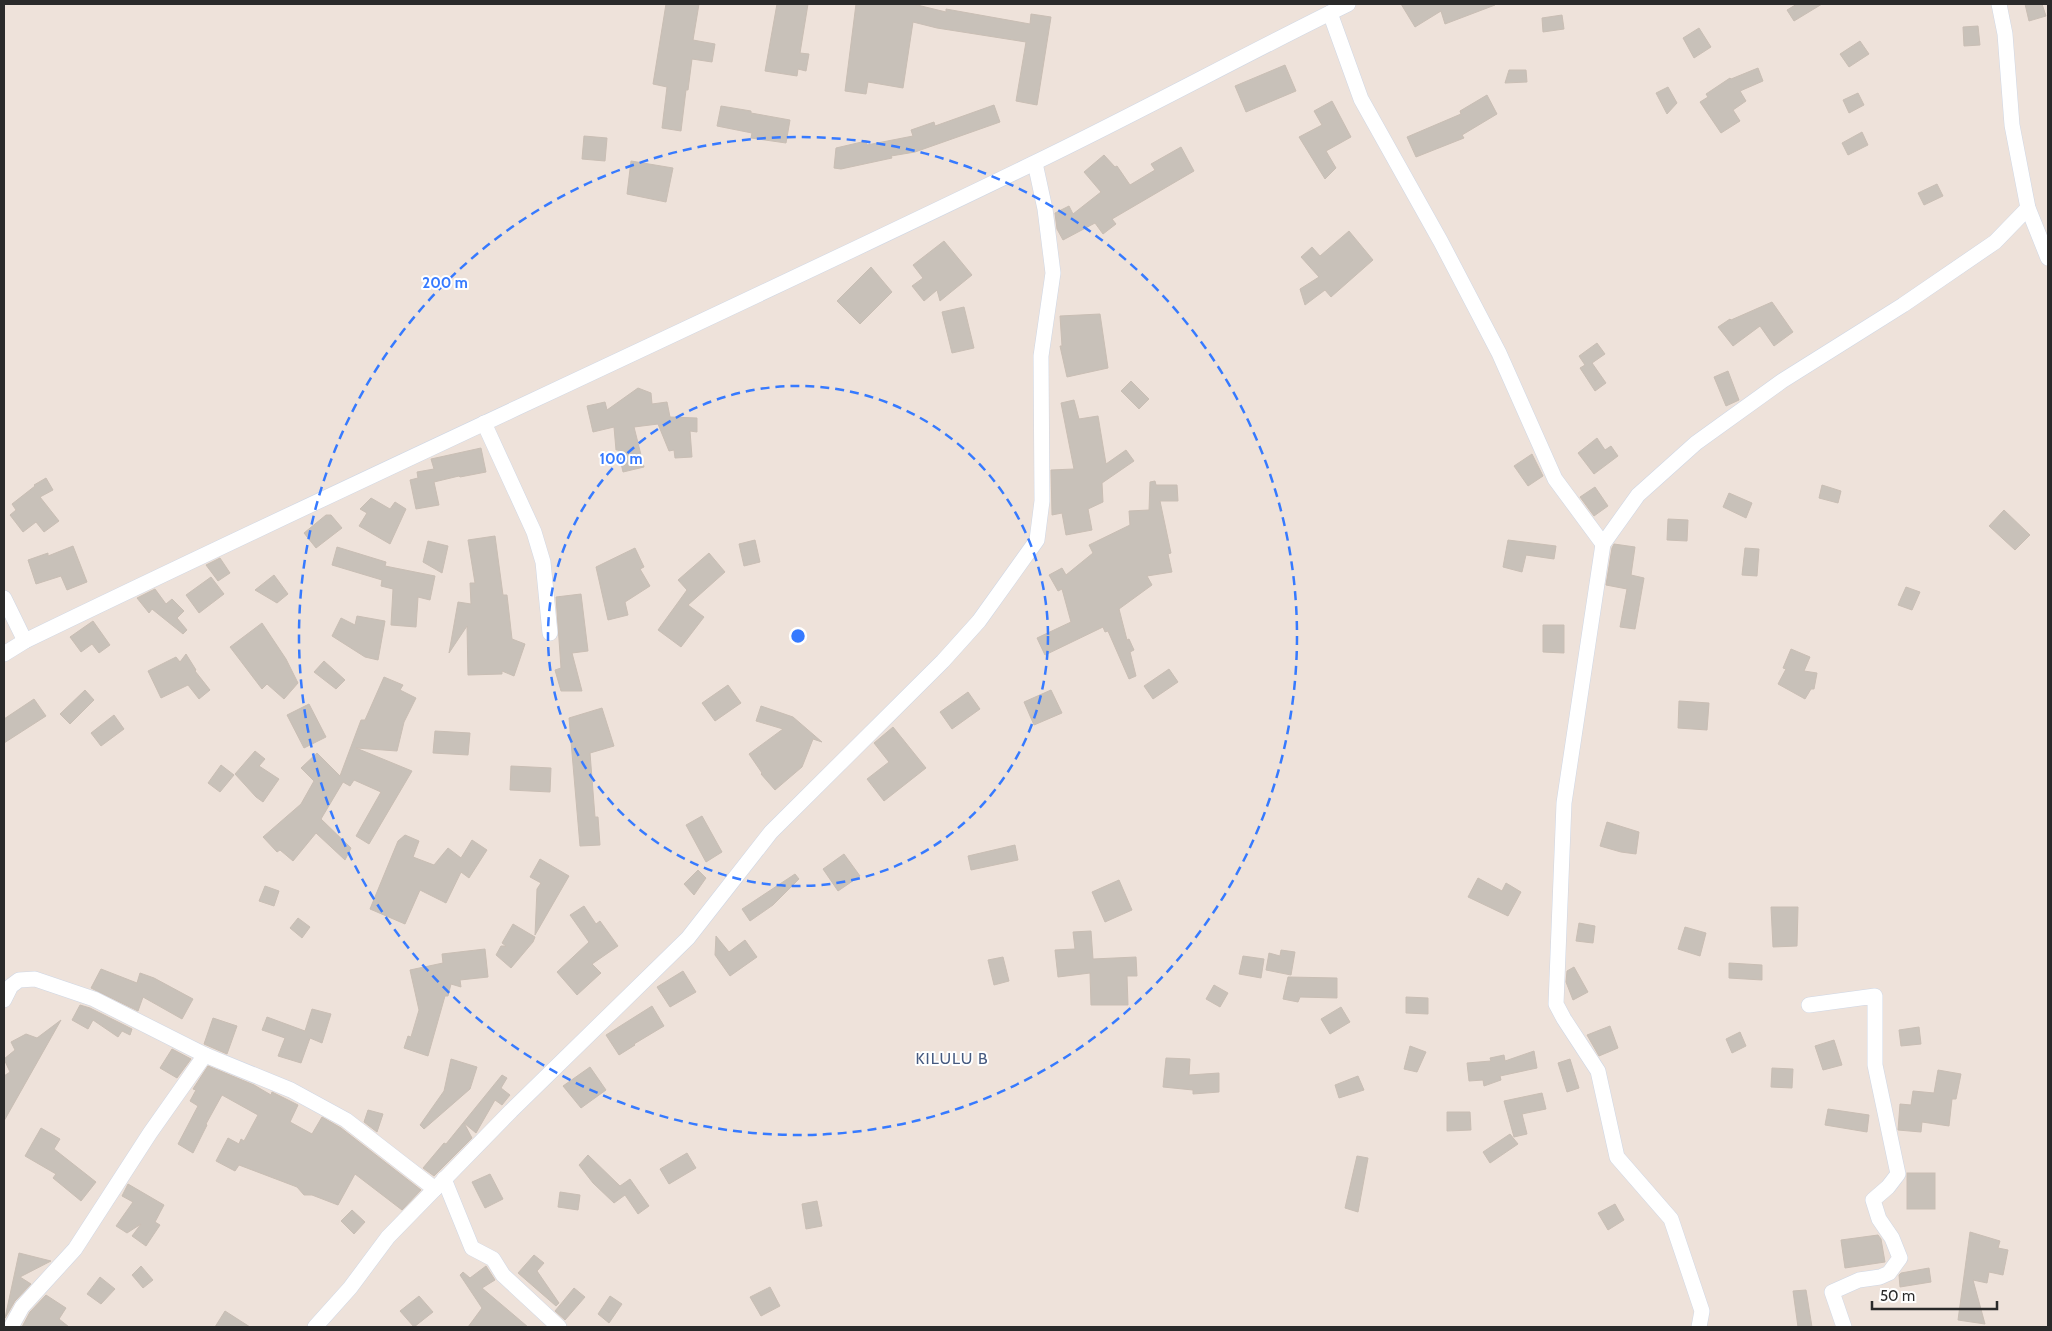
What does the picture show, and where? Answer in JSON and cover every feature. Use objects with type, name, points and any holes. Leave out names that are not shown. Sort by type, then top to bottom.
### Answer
[{"type":"street","points":[[4,654],[25,641],[254,530],[484,424],[1035,163],[1348,4]]},
{"type":"street","points":[[1999,4],[2005,34],[2012,125],[2028,208],[2048,258]]},
{"type":"street","points":[[1330,13],[1361,99],[1441,242],[1499,353],[1555,479],[1603,544]]},
{"type":"street","points":[[316,1327],[350,1288],[388,1237],[518,1104],[688,938],[771,832],[943,661],[973,627],[1038,540],[1042,501],[1041,356],[1053,273],[1045,209],[1035,163]]},
{"type":"street","points":[[1699,1327],[1702,1310],[1671,1219],[1617,1157],[1598,1071],[1556,1004],[1564,803],[1603,544],[1638,495],[1696,443],[1782,381],[1904,305],[1995,242],[2028,208]]},
{"type":"street","points":[[484,424],[534,532],[543,562],[550,633]]},
{"type":"street","points":[[4,598],[25,641]]},
{"type":"street","points":[[4,1000],[11,986],[19,980],[35,979],[94,998],[205,1055],[291,1090],[346,1120],[440,1184],[472,1248],[493,1259],[503,1275],[558,1327]]},
{"type":"street","points":[[1809,1005],[1875,996],[1876,1065],[1898,1174],[1888,1187],[1873,1200],[1879,1219],[1892,1238],[1900,1258],[1889,1273],[1880,1278],[1859,1280],[1832,1292],[1844,1327]]},
{"type":"street","points":[[11,1327],[22,1307],[75,1249],[150,1134],[205,1055]]},
{"type":"building","points":[[666,4],[699,4],[693,40],[715,44],[712,62],[692,59],[681,131],[662,128],[667,87],[653,84]]},
{"type":"building","points":[[777,4],[808,4],[800,53],[809,54],[806,71],[798,69],[797,76],[765,71]]},
{"type":"building","points":[[856,4],[913,4],[946,12],[946,9],[1030,24],[1031,14],[1051,17],[1037,105],[1016,101],[1026,42],[937,28],[913,22],[903,88],[868,82],[866,94],[845,91]]},
{"type":"building","points":[[1401,4],[1495,5],[1445,24],[1441,11],[1415,27]]},
{"type":"building","points":[[1797,4],[1822,4],[1794,21],[1787,10]]},
{"type":"building","points":[[2025,4],[2042,4],[2046,16],[2029,21]]},
{"type":"building","points":[[1562,15],[1564,29],[1543,32],[1542,18]]},
{"type":"building","points":[[1978,26],[1980,45],[1964,46],[1963,27]]},
{"type":"building","points":[[1699,28],[1711,47],[1694,58],[1683,38]]},
{"type":"building","points":[[1860,41],[1869,54],[1849,67],[1840,54]]},
{"type":"building","points":[[1285,65],[1296,91],[1246,112],[1235,86]]},
{"type":"building","points":[[1758,68],[1763,81],[1740,91],[1746,101],[1733,110],[1740,121],[1721,133],[1700,102],[1708,97],[1706,94],[1730,78]]},
{"type":"building","points":[[1509,70],[1526,70],[1527,82],[1505,83]]},
{"type":"building","points":[[1668,87],[1677,103],[1667,114],[1656,93]]},
{"type":"building","points":[[1858,93],[1864,105],[1849,113],[1843,100]]},
{"type":"building","points":[[1487,95],[1497,114],[1462,135],[1464,138],[1416,157],[1407,137],[1461,114],[1460,111]]},
{"type":"building","points":[[1332,101],[1351,137],[1326,151],[1336,168],[1325,179],[1299,137],[1322,125],[1314,111]]},
{"type":"building","points":[[994,105],[1000,122],[915,152],[841,169],[834,168],[836,148],[866,141],[867,145],[913,136],[911,130],[934,122],[935,126]]},
{"type":"building","points":[[721,106],[790,120],[786,143],[751,138],[752,133],[717,126]]},
{"type":"building","points":[[1862,132],[1868,145],[1848,155],[1842,143]]},
{"type":"building","points":[[584,136],[607,138],[605,161],[582,159]]},
{"type":"building","points":[[1181,147],[1194,171],[1112,219],[1116,224],[1103,234],[1095,223],[1063,240],[1057,229],[1055,213],[1069,206],[1073,214],[1101,192],[1084,172],[1104,155],[1115,167],[1117,166],[1130,185],[1155,170],[1151,164]]},
{"type":"building","points":[[631,161],[673,168],[666,202],[627,194]]},
{"type":"building","points":[[1937,184],[1943,196],[1924,205],[1918,193]]},
{"type":"building","points":[[1349,231],[1373,260],[1331,297],[1325,290],[1305,305],[1300,289],[1319,277],[1301,257],[1312,247],[1320,256]]},
{"type":"building","points":[[944,241],[972,275],[940,301],[937,290],[924,301],[912,286],[923,278],[913,265]]},
{"type":"building","points":[[871,267],[892,292],[860,324],[837,301]]},
{"type":"building","points":[[1772,302],[1793,332],[1774,346],[1760,326],[1733,346],[1718,327],[1730,319]]},
{"type":"building","points":[[964,307],[974,348],[952,353],[942,312]]},
{"type":"building","points":[[1100,314],[1108,368],[1067,377],[1060,346],[1062,346],[1060,316]]},
{"type":"building","points":[[1597,343],[1605,354],[1592,363],[1606,383],[1595,391],[1580,368],[1585,365],[1579,356]]},
{"type":"building","points":[[1728,371],[1739,400],[1726,406],[1714,377]]},
{"type":"building","points":[[1131,381],[1149,399],[1139,409],[1121,391]]},
{"type":"building","points":[[638,388],[651,393],[652,404],[667,402],[670,417],[697,418],[697,432],[690,431],[692,457],[675,458],[674,450],[669,451],[658,424],[634,427],[644,467],[623,472],[618,450],[616,450],[614,427],[593,432],[587,406],[605,402],[607,410]]},
{"type":"building","points":[[1074,400],[1079,419],[1098,416],[1106,464],[1126,450],[1134,461],[1102,483],[1103,502],[1088,509],[1092,530],[1066,535],[1062,513],[1052,515],[1051,470],[1074,469],[1061,403]]},
{"type":"building","points":[[1597,438],[1605,450],[1611,446],[1618,456],[1594,474],[1578,453]]},
{"type":"building","points":[[481,448],[486,472],[434,482],[439,505],[416,509],[410,480],[418,478],[417,472],[434,469],[431,459]]},
{"type":"building","points":[[1532,454],[1543,476],[1528,486],[1514,466]]},
{"type":"building","points":[[46,478],[53,490],[40,497],[59,521],[44,532],[36,522],[23,532],[10,515],[16,510],[12,504],[34,485]]},
{"type":"building","points":[[1155,481],[1156,485],[1177,485],[1178,501],[1160,501],[1171,553],[1168,554],[1172,572],[1147,576],[1152,585],[1119,609],[1127,640],[1129,639],[1134,650],[1130,652],[1136,676],[1129,679],[1108,631],[1105,632],[1103,627],[1045,655],[1037,638],[1071,622],[1062,589],[1058,591],[1049,575],[1062,568],[1066,575],[1093,553],[1089,545],[1130,525],[1129,511],[1149,510],[1150,482]]},
{"type":"building","points":[[1822,485],[1841,491],[1838,503],[1819,498]]},
{"type":"building","points":[[1595,487],[1608,506],[1594,516],[1580,497]]},
{"type":"building","points":[[1729,493],[1752,503],[1746,518],[1723,507]]},
{"type":"building","points":[[371,498],[390,509],[395,502],[406,509],[390,544],[359,526],[367,513],[360,509]]},
{"type":"building","points":[[2004,510],[2030,535],[2015,550],[1989,526]]},
{"type":"building","points":[[326,515],[331,515],[342,528],[316,548],[304,533]]},
{"type":"building","points":[[1668,519],[1688,520],[1687,541],[1667,540]]},
{"type":"building","points":[[495,536],[503,595],[507,595],[512,639],[525,644],[514,676],[502,671],[502,674],[468,675],[467,626],[449,653],[458,602],[471,604],[470,583],[475,583],[468,540]]},
{"type":"building","points":[[755,540],[760,562],[744,566],[739,544]]},
{"type":"building","points":[[1508,540],[1556,546],[1554,559],[1526,555],[1522,572],[1503,567]]},
{"type":"building","points":[[428,541],[448,546],[442,573],[423,562]]},
{"type":"building","points":[[1614,544],[1635,547],[1631,575],[1644,578],[1635,629],[1620,627],[1627,589],[1606,585]]},
{"type":"building","points":[[73,546],[87,582],[67,590],[61,576],[36,584],[28,560],[48,553],[48,556]]},
{"type":"building","points":[[337,547],[386,562],[385,566],[435,576],[430,600],[418,597],[416,627],[391,625],[393,589],[381,586],[382,580],[332,565]]},
{"type":"building","points":[[635,548],[644,567],[640,569],[650,586],[625,602],[628,615],[608,620],[596,567]]},
{"type":"building","points":[[1745,548],[1759,549],[1757,576],[1742,575]]},
{"type":"building","points":[[709,553],[725,572],[688,605],[704,617],[681,647],[658,630],[687,590],[678,580]]},
{"type":"building","points":[[220,558],[230,573],[218,581],[206,565]]},
{"type":"building","points":[[274,575],[288,594],[277,603],[255,590]]},
{"type":"building","points":[[211,577],[224,594],[199,613],[186,595]]},
{"type":"building","points":[[1906,587],[1920,592],[1912,610],[1898,605]]},
{"type":"building","points":[[155,589],[166,604],[172,599],[184,611],[177,618],[187,630],[183,634],[152,609],[149,613],[137,598]]},
{"type":"building","points":[[581,594],[588,651],[572,653],[582,691],[561,691],[555,670],[561,668],[556,597]]},
{"type":"building","points":[[357,616],[385,621],[378,660],[365,657],[332,636],[341,618],[355,625]]},
{"type":"building","points":[[93,621],[110,645],[99,653],[92,644],[81,652],[70,637]]},
{"type":"building","points":[[262,623],[286,659],[298,683],[284,699],[267,684],[262,689],[230,647]]},
{"type":"building","points":[[1543,625],[1564,625],[1564,653],[1543,652]]},
{"type":"building","points":[[1791,649],[1810,657],[1804,671],[1817,673],[1814,689],[1811,689],[1805,699],[1778,684],[1786,669],[1783,668]]},
{"type":"building","points":[[186,654],[195,671],[210,690],[199,699],[188,685],[161,698],[148,671],[176,657],[180,662]]},
{"type":"building","points":[[324,661],[345,680],[336,689],[314,672]]},
{"type":"building","points":[[1169,669],[1178,682],[1153,699],[1144,686]]},
{"type":"building","points":[[384,677],[403,685],[400,690],[416,698],[404,722],[397,751],[356,748],[412,771],[369,844],[356,836],[381,792],[354,780],[350,786],[343,782],[321,819],[351,848],[345,860],[316,833],[293,861],[280,850],[277,852],[263,837],[301,804],[314,781],[301,768],[317,753],[340,776],[361,720],[365,720]]},
{"type":"building","points":[[728,685],[741,703],[715,721],[702,703]]},
{"type":"building","points":[[85,690],[94,700],[70,724],[60,714]]},
{"type":"building","points":[[1051,690],[1062,713],[1034,725],[1024,702]]},
{"type":"building","points":[[968,692],[980,709],[952,729],[940,712]]},
{"type":"building","points":[[34,699],[46,716],[4,743],[4,719]]},
{"type":"building","points":[[1679,701],[1709,703],[1707,730],[1678,728]]},
{"type":"building","points":[[309,704],[326,737],[304,748],[287,715]]},
{"type":"building","points":[[761,706],[793,717],[822,742],[813,739],[802,767],[775,790],[761,774],[749,754],[783,729],[756,721]]},
{"type":"building","points":[[602,708],[614,746],[590,753],[595,817],[598,817],[600,845],[580,846],[569,718]]},
{"type":"building","points":[[114,715],[124,729],[101,746],[91,733]]},
{"type":"building","points":[[893,727],[926,768],[884,801],[867,779],[889,762],[874,743]]},
{"type":"building","points":[[435,731],[470,733],[468,755],[433,753]]},
{"type":"building","points":[[255,751],[265,759],[259,766],[279,779],[263,802],[235,774]]},
{"type":"building","points":[[221,765],[234,775],[220,792],[208,783]]},
{"type":"building","points":[[511,766],[551,768],[550,792],[510,790]]},
{"type":"building","points":[[702,816],[722,852],[706,862],[686,825]]},
{"type":"building","points":[[1607,822],[1639,832],[1636,854],[1600,846]]},
{"type":"building","points":[[405,835],[419,841],[413,857],[434,865],[448,848],[461,858],[472,840],[487,850],[469,878],[461,872],[446,903],[420,890],[405,924],[370,909],[398,841]]},
{"type":"building","points":[[1015,845],[1018,860],[971,870],[968,856]]},
{"type":"building","points":[[844,854],[860,876],[838,891],[823,869]]},
{"type":"building","points":[[540,859],[569,876],[535,935],[537,889],[541,883],[530,877]]},
{"type":"building","points":[[698,870],[706,878],[694,895],[684,884]]},
{"type":"building","points":[[795,874],[799,879],[773,905],[750,921],[742,909]]},
{"type":"building","points":[[1478,878],[1502,891],[1506,883],[1521,892],[1508,916],[1468,897]]},
{"type":"building","points":[[1119,880],[1132,910],[1105,922],[1092,892]]},
{"type":"building","points":[[265,886],[279,891],[274,906],[259,901]]},
{"type":"building","points":[[584,906],[596,924],[600,921],[618,946],[592,964],[601,973],[577,995],[557,972],[589,942],[570,915]]},
{"type":"building","points":[[1771,907],[1798,907],[1797,946],[1773,947]]},
{"type":"building","points":[[298,918],[310,927],[302,938],[290,928]]},
{"type":"building","points":[[1579,923],[1595,926],[1593,943],[1576,941]]},
{"type":"building","points":[[513,924],[535,937],[511,968],[496,955],[501,946],[506,946],[502,943]]},
{"type":"building","points":[[1685,927],[1706,933],[1700,956],[1678,949]]},
{"type":"building","points":[[1091,931],[1093,959],[1136,957],[1137,976],[1127,976],[1128,1005],[1091,1005],[1090,973],[1058,977],[1055,950],[1075,949],[1073,932]]},
{"type":"building","points":[[716,936],[729,952],[745,940],[757,957],[730,976],[715,955]]},
{"type":"building","points":[[485,949],[488,977],[460,980],[461,987],[451,984],[448,996],[445,996],[428,1056],[404,1048],[408,1036],[411,1037],[419,1010],[410,970],[443,963],[442,954]]},
{"type":"building","points":[[1281,950],[1295,952],[1291,975],[1266,970],[1269,953],[1280,956]]},
{"type":"building","points":[[1243,956],[1264,959],[1261,978],[1239,974]]},
{"type":"building","points":[[1003,957],[1009,981],[994,985],[988,960]]},
{"type":"building","points":[[1729,963],[1762,965],[1762,980],[1729,978]]},
{"type":"building","points":[[1574,967],[1588,992],[1573,1000],[1566,982],[1567,971]]},
{"type":"building","points":[[101,969],[137,983],[140,973],[154,978],[193,999],[182,1019],[143,997],[138,1011],[91,988]]},
{"type":"building","points":[[683,971],[696,992],[670,1007],[657,987]]},
{"type":"building","points":[[1288,977],[1337,978],[1337,998],[1300,997],[1298,1002],[1283,999]]},
{"type":"building","points":[[1214,985],[1228,993],[1220,1007],[1206,999]]},
{"type":"building","points":[[1406,997],[1428,998],[1428,1014],[1406,1013]]},
{"type":"building","points":[[80,1005],[132,1029],[130,1035],[122,1031],[118,1037],[93,1020],[88,1029],[72,1020]]},
{"type":"building","points":[[652,1006],[664,1026],[619,1055],[606,1035]]},
{"type":"building","points":[[1341,1007],[1350,1022],[1330,1034],[1321,1019]]},
{"type":"building","points":[[312,1009],[331,1014],[322,1043],[310,1038],[301,1063],[278,1056],[285,1038],[262,1030],[267,1017],[305,1031]]},
{"type":"building","points":[[213,1018],[237,1026],[227,1054],[204,1044]]},
{"type":"building","points":[[61,1020],[4,1121],[4,1076],[10,1072],[4,1059],[15,1050],[11,1042],[26,1034],[37,1038]]},
{"type":"building","points":[[1610,1026],[1618,1048],[1599,1056],[1587,1035]]},
{"type":"building","points":[[1919,1027],[1921,1044],[1901,1046],[1899,1030]]},
{"type":"building","points":[[1740,1032],[1746,1046],[1732,1053],[1726,1039]]},
{"type":"building","points":[[1834,1040],[1842,1065],[1823,1070],[1815,1046]]},
{"type":"building","points":[[1410,1046],[1426,1052],[1417,1072],[1404,1069]]},
{"type":"building","points":[[172,1049],[191,1059],[177,1078],[160,1068]]},
{"type":"building","points":[[1534,1051],[1537,1068],[1500,1076],[1501,1080],[1484,1086],[1483,1080],[1469,1081],[1467,1063],[1491,1061],[1490,1058],[1504,1055],[1505,1061]]},
{"type":"building","points":[[1166,1058],[1190,1059],[1189,1075],[1219,1073],[1219,1092],[1193,1094],[1193,1090],[1163,1087]]},
{"type":"building","points":[[451,1059],[477,1067],[470,1089],[424,1129],[420,1125],[444,1091]]},
{"type":"building","points":[[1570,1059],[1579,1088],[1567,1092],[1558,1063]]},
{"type":"building","points":[[208,1066],[254,1085],[271,1095],[272,1092],[298,1105],[290,1122],[312,1134],[322,1117],[341,1128],[421,1190],[402,1210],[355,1174],[338,1205],[312,1195],[304,1195],[297,1187],[239,1165],[235,1171],[216,1161],[228,1138],[239,1144],[241,1139],[244,1141],[258,1115],[222,1095],[193,1153],[178,1144],[198,1106],[190,1101],[196,1090],[193,1089]]},
{"type":"building","points":[[590,1067],[606,1090],[581,1108],[563,1086]]},
{"type":"building","points":[[1772,1068],[1793,1069],[1792,1088],[1771,1087]]},
{"type":"building","points":[[1938,1070],[1961,1074],[1956,1099],[1952,1099],[1949,1126],[1922,1122],[1921,1132],[1898,1130],[1900,1104],[1911,1105],[1913,1091],[1934,1093]]},
{"type":"building","points":[[502,1075],[507,1078],[501,1088],[510,1095],[502,1105],[495,1100],[476,1133],[464,1123],[472,1138],[434,1176],[423,1168],[444,1143],[446,1144]]},
{"type":"building","points":[[1358,1076],[1364,1090],[1339,1098],[1335,1085]]},
{"type":"building","points":[[1542,1093],[1546,1109],[1522,1114],[1527,1134],[1514,1137],[1504,1101]]},
{"type":"building","points":[[1828,1109],[1869,1115],[1867,1132],[1825,1125]]},
{"type":"building","points":[[368,1110],[383,1114],[377,1132],[364,1122]]},
{"type":"building","points":[[1447,1112],[1470,1112],[1471,1130],[1447,1131]]},
{"type":"building","points":[[41,1128],[60,1139],[54,1149],[96,1182],[81,1201],[53,1178],[56,1174],[25,1156]]},
{"type":"building","points":[[1510,1134],[1518,1144],[1490,1163],[1483,1152]]},
{"type":"building","points":[[687,1153],[696,1168],[669,1184],[660,1169]]},
{"type":"building","points":[[588,1155],[620,1186],[630,1179],[649,1206],[638,1214],[625,1195],[614,1203],[593,1183],[579,1165]]},
{"type":"building","points":[[1357,1156],[1368,1158],[1358,1212],[1345,1208]]},
{"type":"building","points":[[1907,1173],[1935,1173],[1935,1209],[1907,1209]]},
{"type":"building","points":[[490,1174],[503,1199],[485,1208],[472,1182]]},
{"type":"building","points":[[128,1184],[164,1205],[155,1222],[160,1225],[146,1246],[132,1236],[141,1224],[127,1233],[116,1226],[133,1202],[122,1196]]},
{"type":"building","points":[[560,1192],[580,1195],[578,1210],[558,1207]]},
{"type":"building","points":[[817,1201],[822,1226],[806,1229],[802,1204]]},
{"type":"building","points":[[1615,1204],[1624,1220],[1608,1230],[1598,1213]]},
{"type":"building","points":[[352,1210],[365,1222],[354,1234],[341,1221]]},
{"type":"building","points":[[1970,1232],[2000,1241],[1998,1248],[2008,1250],[2003,1275],[1989,1272],[1987,1283],[1973,1280],[1985,1324],[1958,1320]]},
{"type":"building","points":[[1878,1235],[1881,1239],[1885,1262],[1845,1268],[1841,1240]]},
{"type":"building","points":[[19,1253],[51,1261],[20,1277],[31,1284],[15,1301],[5,1318]]},
{"type":"building","points":[[534,1255],[544,1263],[537,1271],[559,1303],[556,1306],[518,1273]]},
{"type":"building","points":[[141,1266],[153,1280],[143,1288],[132,1275]]},
{"type":"building","points":[[486,1266],[495,1280],[482,1288],[528,1327],[468,1327],[482,1308],[460,1275],[463,1272],[470,1278]]},
{"type":"building","points":[[1929,1268],[1931,1282],[1900,1287],[1899,1275],[1901,1273]]},
{"type":"building","points":[[100,1277],[115,1289],[101,1304],[87,1294]]},
{"type":"building","points":[[770,1287],[780,1306],[761,1316],[750,1297]]},
{"type":"building","points":[[574,1288],[585,1297],[565,1320],[555,1311]]},
{"type":"building","points":[[1806,1290],[1812,1327],[1798,1327],[1793,1291]]},
{"type":"building","points":[[46,1295],[66,1308],[59,1319],[69,1327],[22,1327],[30,1312]]},
{"type":"building","points":[[419,1296],[433,1312],[414,1327],[400,1311]]},
{"type":"building","points":[[610,1296],[622,1304],[609,1323],[598,1314]]},
{"type":"building","points":[[225,1311],[250,1327],[215,1327]]},
{"type":"district","name":"KILULU B","points":[[952,1058]]}]
